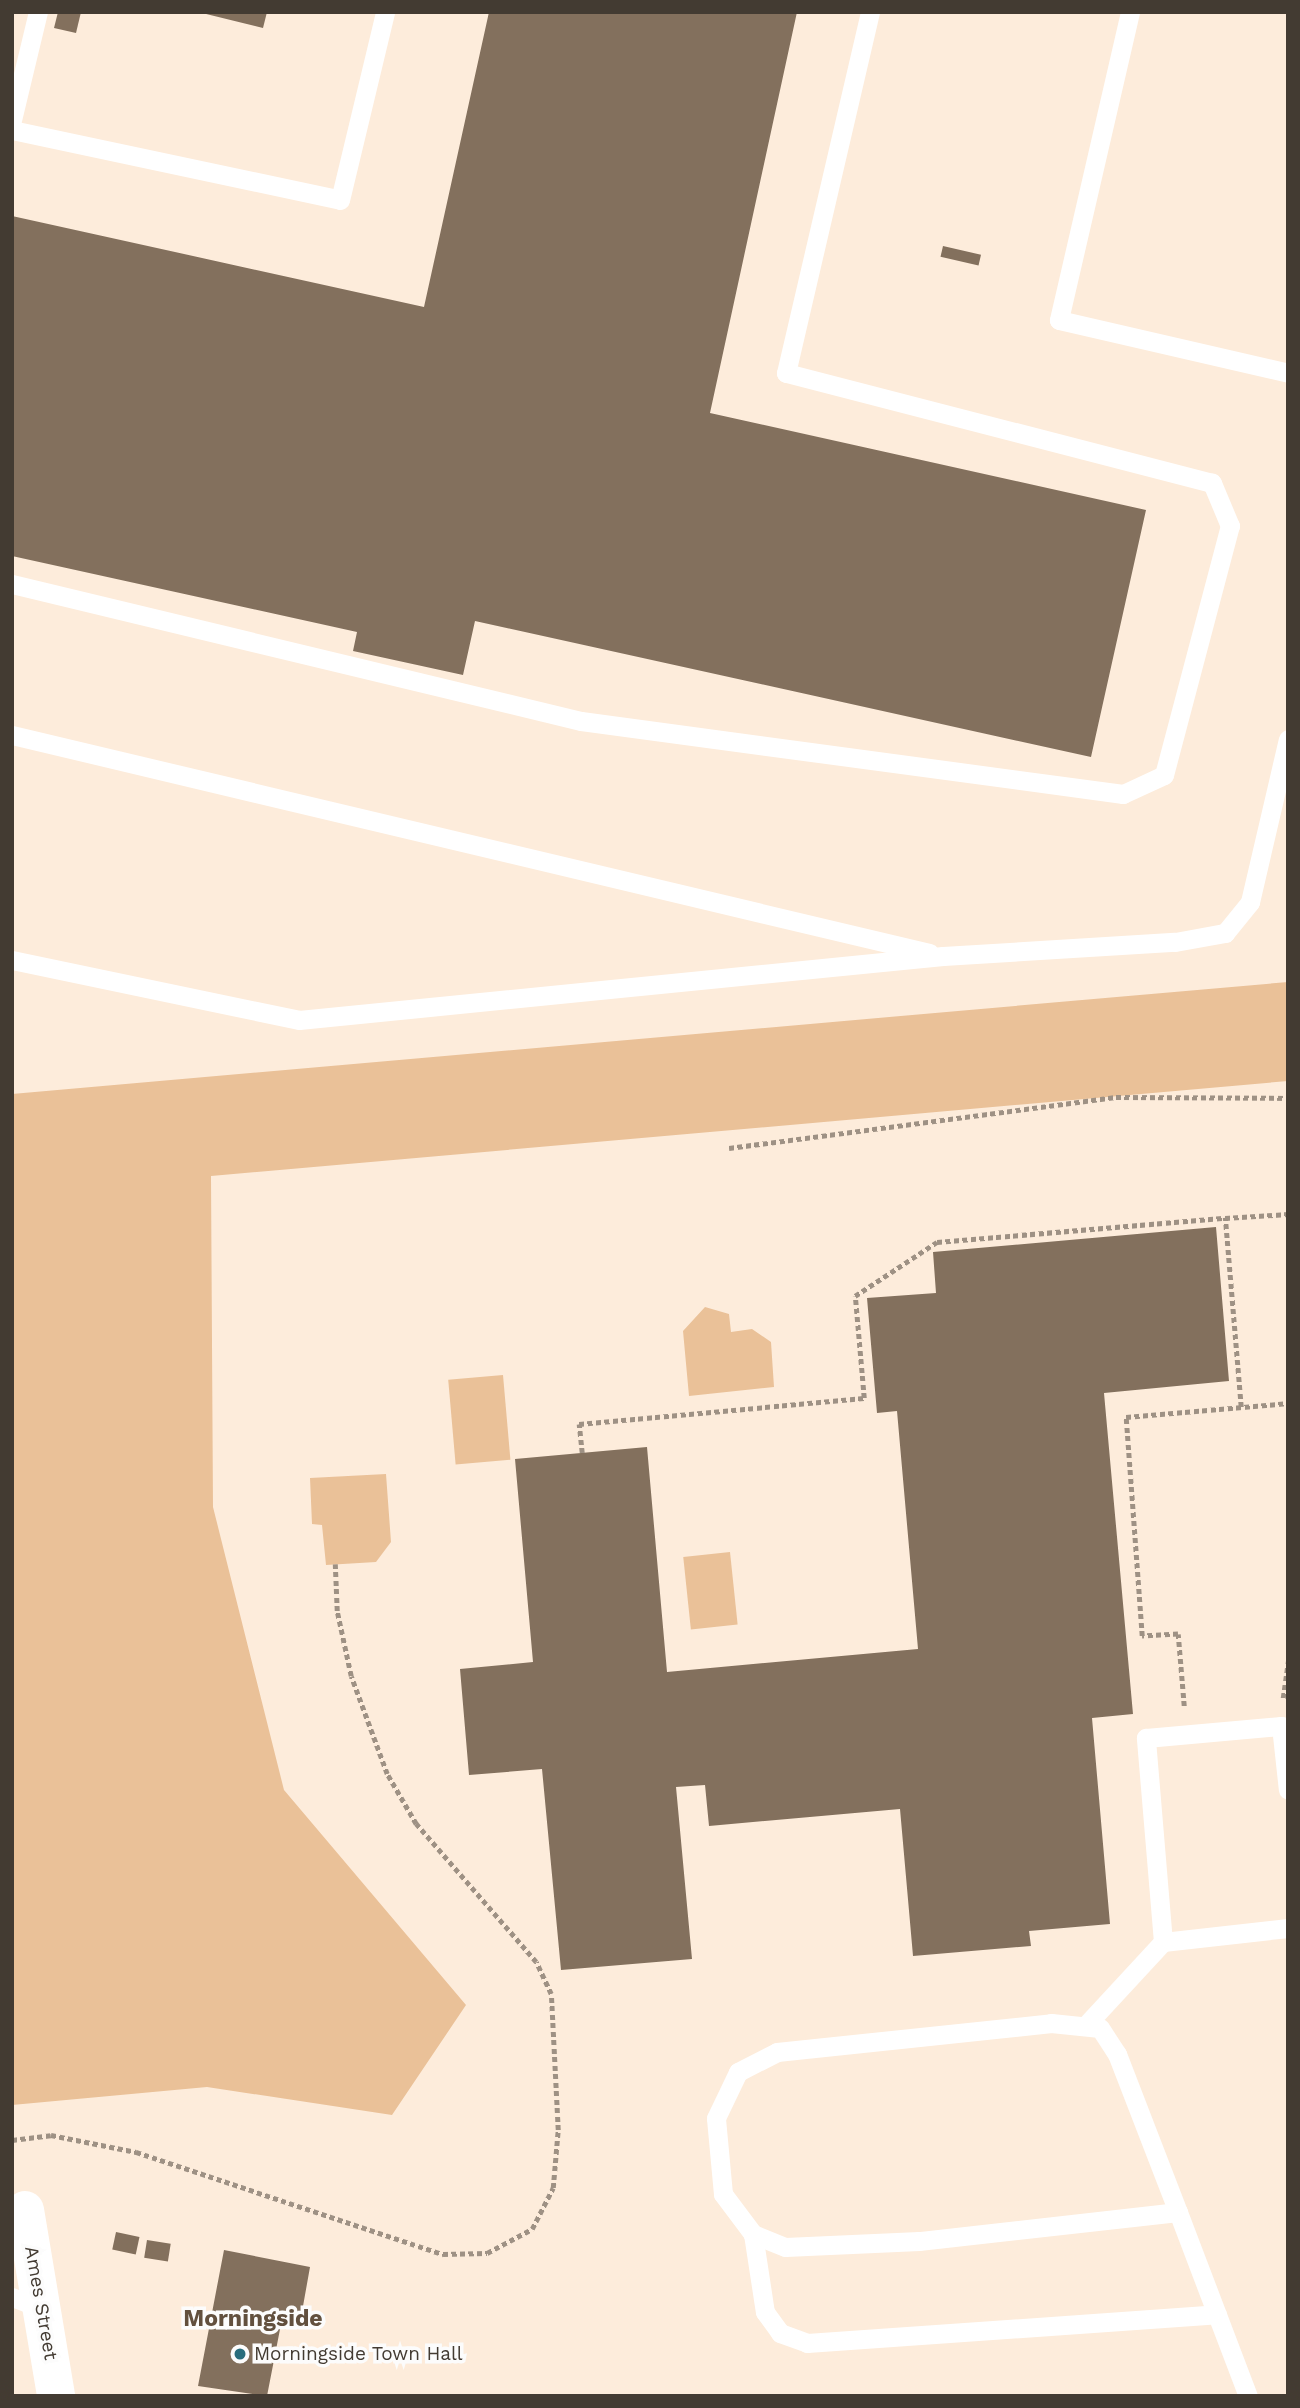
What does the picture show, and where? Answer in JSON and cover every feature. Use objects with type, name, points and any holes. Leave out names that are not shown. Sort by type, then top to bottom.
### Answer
[{"type":"street","name":"Ames Street","points":[[25,2210],[27,2303],[57,2396]]},
{"type":"lane","points":[[12,120],[38,12]]},
{"type":"lane","points":[[12,130],[340,200],[385,12]]},
{"type":"lane","points":[[12,584],[581,721],[1122,794],[1164,775],[1230,526],[1212,483],[786,373],[870,12]]},
{"type":"lane","points":[[1130,12],[1059,320],[1288,373]]},
{"type":"lane","points":[[12,735],[943,956]]},
{"type":"lane","points":[[12,960],[299,1020],[943,956],[1175,942],[1225,933],[1250,902],[1288,738]]},
{"type":"lane","points":[[1163,1942],[1146,1738],[1281,1726],[1288,1790]]},
{"type":"lane","points":[[1087,2024],[1163,1942],[1288,1928]]},
{"type":"lane","points":[[1217,2314],[807,2343],[780,2333],[765,2312],[753,2234],[723,2194],[716,2118],[727,2085],[749,2062],[777,2052],[1087,2024],[1111,2039],[1178,2212],[1217,2314],[1248,2396]]},
{"type":"lane","points":[[753,2234],[804,2251],[1178,2212]]},
{"type":"path","points":[[729,1148],[1104,1098],[1288,1098]]},
{"type":"path","points":[[582,1453],[579,1424],[864,1398],[855,1296],[937,1242],[1288,1214]]},
{"type":"path","points":[[1225,1218],[1241,1407]]},
{"type":"path","points":[[1187,1735],[1178,1634],[1142,1636],[1126,1417],[1288,1403]]},
{"type":"path","points":[[12,2140],[51,2135],[136,2152],[443,2254],[487,2253],[532,2229],[553,2188],[558,2130],[551,1994],[536,1962],[416,1824],[387,1774],[351,1676],[335,1564]]},
{"type":"path","points":[[1281,1726],[1288,1661]]},
{"type":"shaded area","points":[[1288,982],[1288,1081],[211,1176],[213,1507],[284,1790],[466,2005],[392,2115],[207,2087],[12,2105],[12,1094]]},
{"type":"shaded area","points":[[705,1307],[729,1314],[731,1332],[752,1329],[771,1342],[774,1387],[689,1396],[683,1331]]},
{"type":"shaded area","points":[[503,1375],[510,1460],[456,1464],[448,1380]]},
{"type":"shaded area","points":[[386,1474],[391,1542],[376,1562],[326,1565],[322,1525],[312,1524],[310,1478]]},
{"type":"shaded area","points":[[730,1552],[738,1625],[691,1630],[683,1557]]},
{"type":"building","points":[[58,12],[81,12],[76,33],[54,28]]},
{"type":"building","points":[[198,12],[267,12],[263,28]]},
{"type":"building","points":[[489,12],[797,12],[710,413],[1146,510],[1091,757],[475,621],[463,675],[353,651],[357,632],[12,556],[12,216],[424,307]]},
{"type":"building","points":[[943,246],[981,255],[979,265],[941,257]]},
{"type":"building","points":[[1216,1227],[1229,1381],[1104,1393],[1133,1714],[1092,1718],[1110,1924],[1029,1931],[1031,1946],[913,1956],[900,1809],[709,1826],[705,1785],[676,1787],[692,1959],[561,1970],[542,1769],[469,1775],[460,1669],[533,1662],[515,1459],[647,1447],[667,1672],[918,1649],[897,1411],[877,1413],[867,1298],[936,1293],[933,1252]]},
{"type":"building","points":[[116,2232],[139,2237],[136,2255],[112,2250]]},
{"type":"building","points":[[147,2240],[171,2244],[168,2262],[144,2258]]},
{"type":"building","name":"Morningside Town Hall","points":[[224,2250],[310,2267],[300,2323],[282,2319],[267,2396],[198,2386]]},
{"type":"place","name":"Morningside Town Hall","points":[[240,2354]]},
{"type":"district","name":"Morningside","points":[[253,2319]]}]
